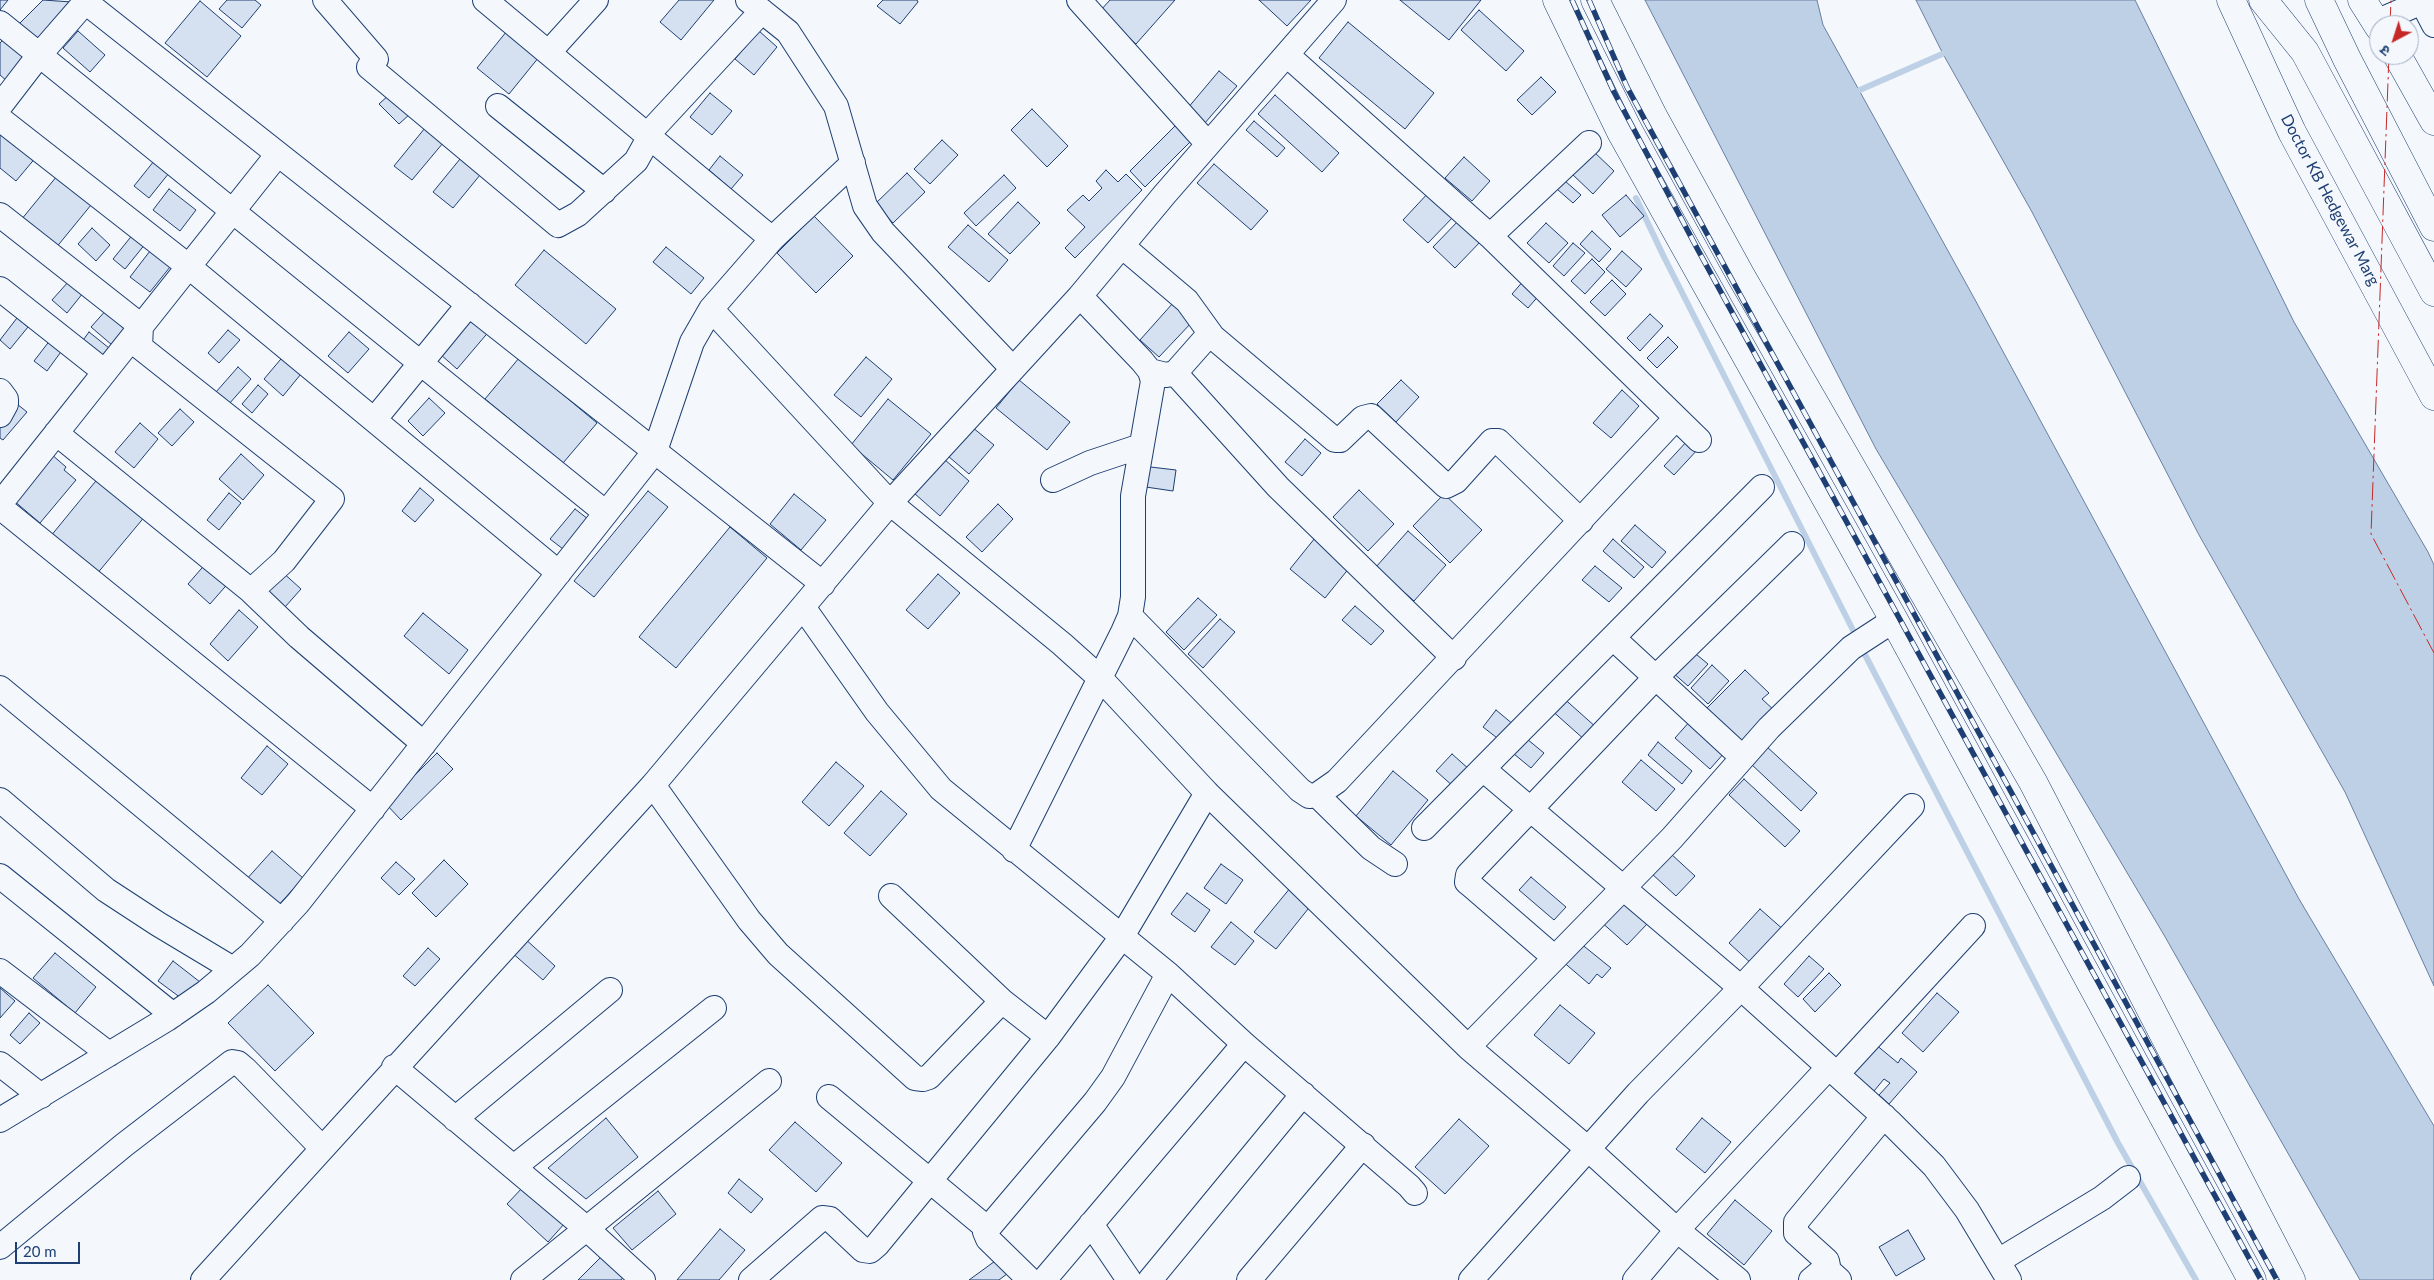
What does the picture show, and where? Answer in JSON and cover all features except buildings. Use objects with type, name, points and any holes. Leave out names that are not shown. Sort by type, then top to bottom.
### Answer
[{"type":"main road","points":[[1557,0],[1621,132],[1894,620],[2252,1280]]},
{"type":"main road","points":[[1595,0],[1653,116],[1741,276],[2033,782],[2291,1280]]},
{"type":"main road","name":"Doctor KB Hedgewar Marg","points":[[2231,0],[2292,132],[2434,396]]},
{"type":"main road","points":[[2263,0],[2305,52],[2434,292]]},
{"type":"main road","points":[[2319,0],[2376,116],[2434,227]]},
{"type":"main road","points":[[2362,0],[2372,15]]},
{"type":"main road","points":[[2403,65],[2434,121]]},
{"type":"street","points":[[325,0],[372,63],[558,225],[578,214],[636,161],[649,135],[755,5],[788,32],[836,106],[865,206],[883,232],[1012,368]]},
{"type":"street","points":[[485,0],[772,239]]},
{"type":"street","points":[[549,52],[596,0]]},
{"type":"street","points":[[1079,0],[1208,144]]},
{"type":"street","points":[[203,1280],[394,1067],[653,785],[890,503],[1080,296],[1208,144],[1334,0]]},
{"type":"street","points":[[0,106],[40,54],[85,1],[823,584]]},
{"type":"street","points":[[2397,15],[2422,2],[2434,26]]},
{"type":"street","points":[[0,23],[606,513]]},
{"type":"street","points":[[1287,55],[1490,236],[1699,440]]},
{"type":"street","points":[[498,106],[604,191]]},
{"type":"street","points":[[0,119],[188,266],[559,573]]},
{"type":"street","points":[[1490,236],[1588,144]]},
{"type":"street","points":[[278,154],[140,326],[0,506],[373,809]]},
{"type":"street","points":[[0,1120],[173,1015],[206,992],[233,969],[282,921],[373,809],[655,451],[692,342],[711,309],[772,239],[852,163]]},
{"type":"street","points":[[0,215],[140,326]]},
{"type":"street","points":[[1122,246],[1187,301],[1213,337],[1335,440],[1340,440],[1363,418],[1372,416],[1446,486],[1456,481],[1492,441],[1498,441],[1581,521]]},
{"type":"street","points":[[0,290],[105,372]]},
{"type":"street","points":[[1014,850],[1101,680],[1130,616],[1133,598],[1132,503],[1153,382],[1150,371],[1080,296]]},
{"type":"street","points":[[374,420],[468,304]]},
{"type":"street","points":[[711,309],[890,503],[1062,644],[1101,680],[1207,793],[1468,1047],[1588,1149],[1732,1278]]},
{"type":"street","points":[[140,326],[140,347],[332,499],[284,561],[251,591]]},
{"type":"street","points":[[1150,371],[1166,375],[1176,372],[1205,339],[1213,337]]},
{"type":"street","points":[[1176,372],[1278,487],[1454,658]]},
{"type":"street","points":[[0,391],[6,399],[6,404],[0,415]]},
{"type":"street","points":[[1130,616],[1300,790],[1309,796],[1316,795],[1337,781],[1454,658],[1676,418]]},
{"type":"street","points":[[56,433],[251,591],[299,637],[424,744]]},
{"type":"street","points":[[1053,480],[1090,462],[1141,446]]},
{"type":"street","points":[[1424,828],[1762,487]]},
{"type":"street","points":[[1555,958],[1467,882],[1473,868],[1656,677],[1792,544]]},
{"type":"street","points":[[803,608],[908,752],[941,789],[1121,938],[1168,974],[1244,1044],[1363,1144],[1410,1186],[1415,1193]]},
{"type":"street","points":[[1468,1047],[1672,838],[1742,757],[1861,642],[1894,620]]},
{"type":"street","points":[[1613,638],[1742,757]]},
{"type":"street","points":[[0,688],[282,921]]},
{"type":"street","points":[[1483,769],[1741,988],[1884,1116],[1934,1166],[1967,1210],[2003,1270],[2128,1178]]},
{"type":"street","points":[[653,785],[749,920],[778,954],[915,1078],[923,1079],[929,1077],[1002,1001]]},
{"type":"street","points":[[751,1280],[822,1218],[830,1219],[863,1250],[870,1250],[878,1245],[1048,1037],[1121,938],[1207,793]]},
{"type":"street","points":[[1316,795],[1371,848],[1395,864]]},
{"type":"street","points":[[0,800],[106,890],[233,969]]},
{"type":"street","points":[[1471,1280],[1638,1093],[1741,988],[1912,806]]},
{"type":"street","points":[[0,876],[173,1015]]},
{"type":"street","points":[[891,896],[1002,1001],[1048,1037]]},
{"type":"street","points":[[1635,1280],[1677,1230],[1834,1071],[1973,926]]},
{"type":"street","points":[[0,971],[109,1054]]},
{"type":"street","points":[[1030,1280],[985,1236],[988,1229],[1095,1102],[1112,1077],[1168,974]]},
{"type":"street","points":[[455,1119],[610,990]]},
{"type":"street","points":[[514,1167],[714,1008]]},
{"type":"street","points":[[1044,1280],[1244,1044]]},
{"type":"street","points":[[0,1247],[96,1167],[232,1062],[245,1069],[322,1148]]},
{"type":"street","points":[[0,1064],[41,1096]]},
{"type":"street","points":[[394,1067],[587,1229],[643,1280]]},
{"type":"street","points":[[523,1280],[769,1081]]},
{"type":"street","points":[[1150,1280],[1303,1094]]},
{"type":"street","points":[[829,1097],[988,1229]]},
{"type":"street","points":[[1826,1277],[1827,1261],[1796,1233],[1796,1222],[1884,1116]]},
{"type":"street","points":[[1249,1280],[1363,1144]]},
{"type":"street","points":[[1091,1224],[1129,1280]]},
{"type":"water","points":[[1645,0],[1817,0],[1823,25],[1973,296],[2299,899],[2434,1126],[2434,1280],[2360,1280],[2164,935],[1876,449]]},
{"type":"water","points":[[1916,0],[2135,0],[2294,322],[2428,552],[2434,565],[2434,986],[2345,792],[2199,535],[2032,212],[1943,54]]},
{"type":"waterway","points":[[1853,93],[1949,51]]},
{"type":"waterway","points":[[1636,198],[1857,638]]},
{"type":"waterway","points":[[1861,647],[2118,1143],[2196,1280]]},
{"type":"railway","points":[[1572,0],[1614,92],[1698,250],[2261,1280]]},
{"type":"railway","points":[[1589,0],[1627,87],[2277,1280]]},
{"type":"power","points":[[2390,15],[2391,0]]},
{"type":"power","points":[[2389,65],[2371,534],[2434,653]]}]
